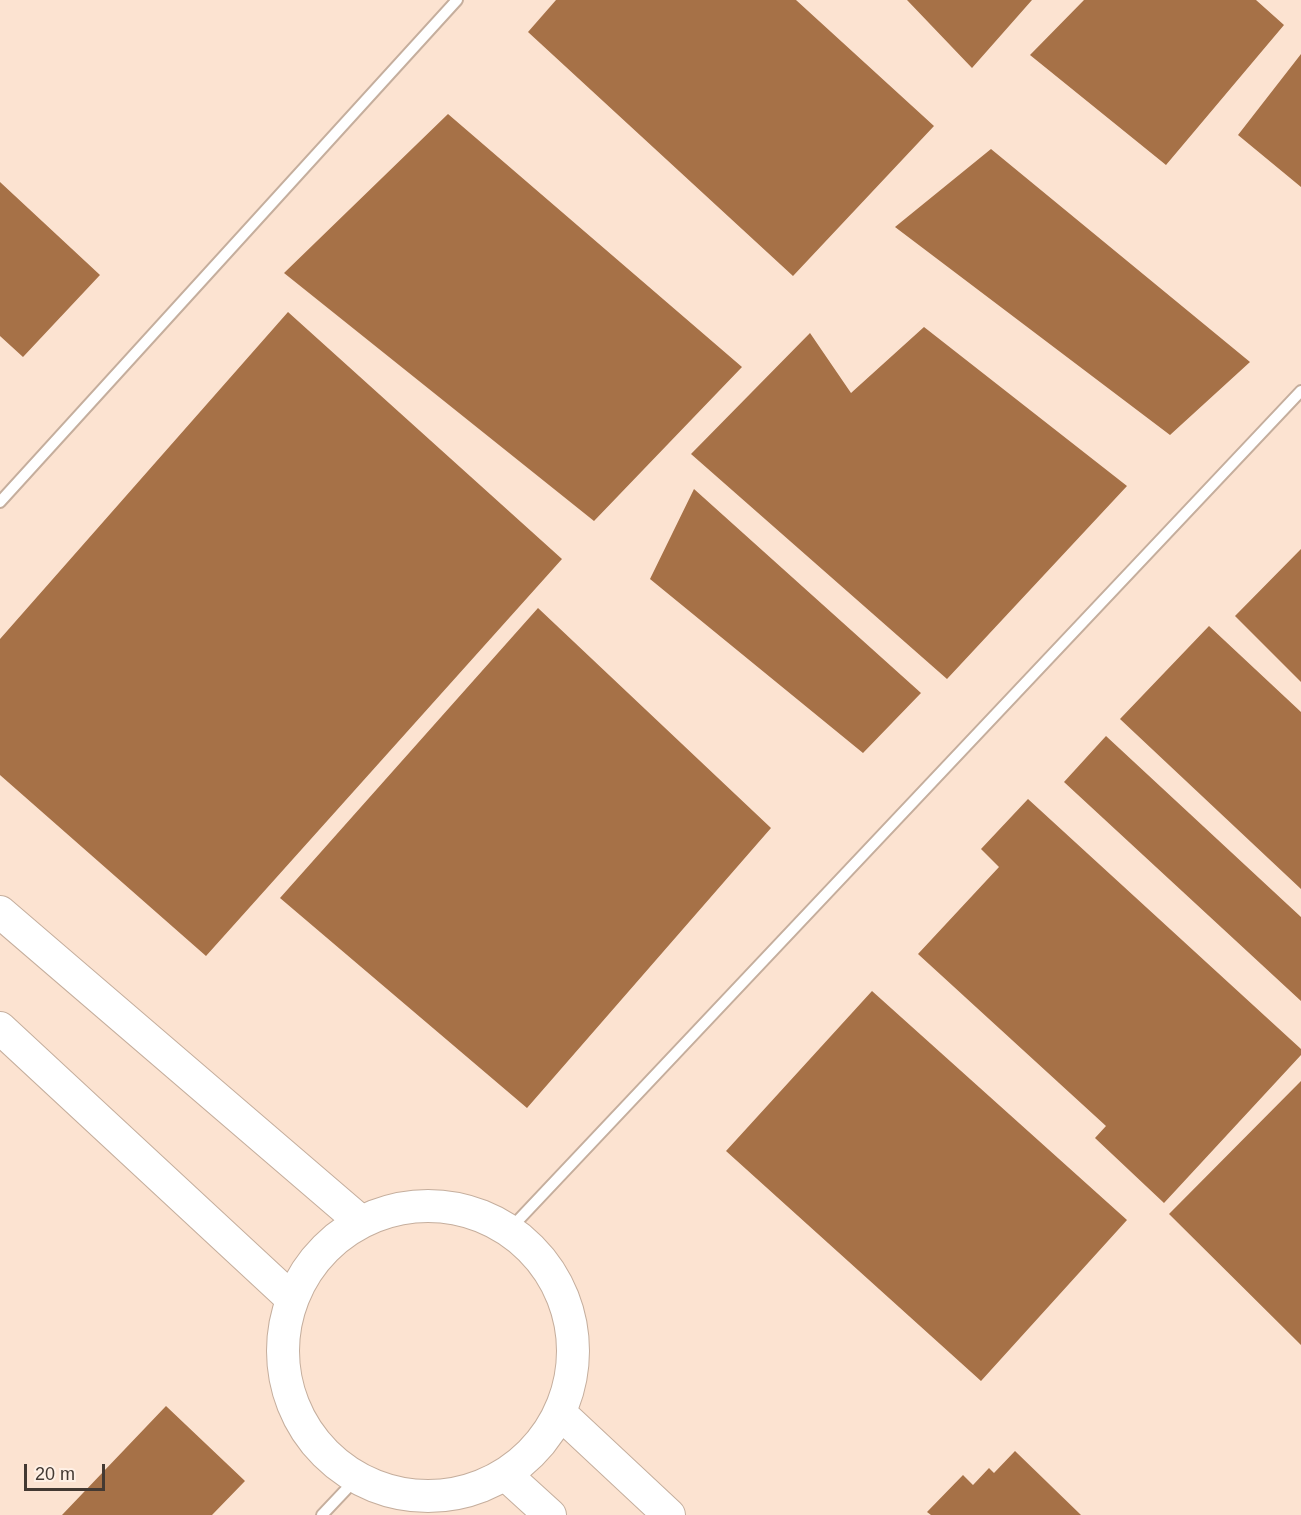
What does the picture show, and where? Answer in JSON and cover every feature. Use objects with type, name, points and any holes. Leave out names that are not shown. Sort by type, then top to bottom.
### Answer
[{"type":"street","points":[[0,912],[360,1221]]},
{"type":"street","points":[[0,1028],[291,1298]]},
{"type":"street","points":[[410,1206],[462,1208],[510,1229],[548,1265],[570,1312],[575,1364],[561,1414],[538,1449],[506,1475],[458,1494],[406,1496],[356,1479],[316,1445],[290,1400],[281,1349],[291,1298],[319,1253],[360,1221],[410,1206]]},
{"type":"street","points":[[561,1414],[669,1515]]},
{"type":"street","points":[[506,1475],[550,1515]]},
{"type":"lane","points":[[0,502],[457,0]]},
{"type":"lane","points":[[510,1229],[1301,391]]},
{"type":"lane","points":[[322,1515],[356,1479]]},
{"type":"shaded area","points":[[0,0],[1301,0],[1301,1515],[0,1515]]},
{"type":"building","points":[[556,0],[796,0],[934,126],[793,276],[528,32]]},
{"type":"building","points":[[907,0],[1032,0],[972,68]]},
{"type":"building","points":[[1084,0],[1256,0],[1284,25],[1166,165],[1030,55]]},
{"type":"building","points":[[1301,54],[1301,187],[1238,135]]},
{"type":"building","points":[[448,114],[742,367],[594,521],[284,273]]},
{"type":"building","points":[[991,149],[1250,362],[1170,435],[895,227]]},
{"type":"building","points":[[0,182],[100,275],[23,357],[0,336]]},
{"type":"building","points":[[288,312],[562,559],[206,956],[0,775],[0,639]]},
{"type":"building","points":[[924,327],[1127,486],[947,679],[691,454],[810,333],[851,393]]},
{"type":"building","points":[[694,489],[921,693],[863,753],[650,579]]},
{"type":"building","points":[[1301,549],[1301,682],[1235,616]]},
{"type":"building","points":[[538,608],[771,828],[527,1108],[280,898]]},
{"type":"building","points":[[1209,626],[1301,712],[1301,889],[1120,719]]},
{"type":"building","points":[[1106,736],[1301,917],[1301,1001],[1064,782]]},
{"type":"building","points":[[1028,799],[1301,1049],[1301,1055],[1164,1203],[1095,1138],[1106,1126],[918,954],[999,867],[981,849]]},
{"type":"building","points":[[872,991],[1127,1220],[981,1381],[726,1151]]},
{"type":"building","points":[[1301,1081],[1301,1345],[1169,1214]]},
{"type":"building","points":[[166,1406],[245,1481],[212,1515],[62,1515]]},
{"type":"building","points":[[1015,1451],[1081,1515],[931,1515],[927,1512],[963,1475],[973,1485],[989,1468],[994,1473]]}]
